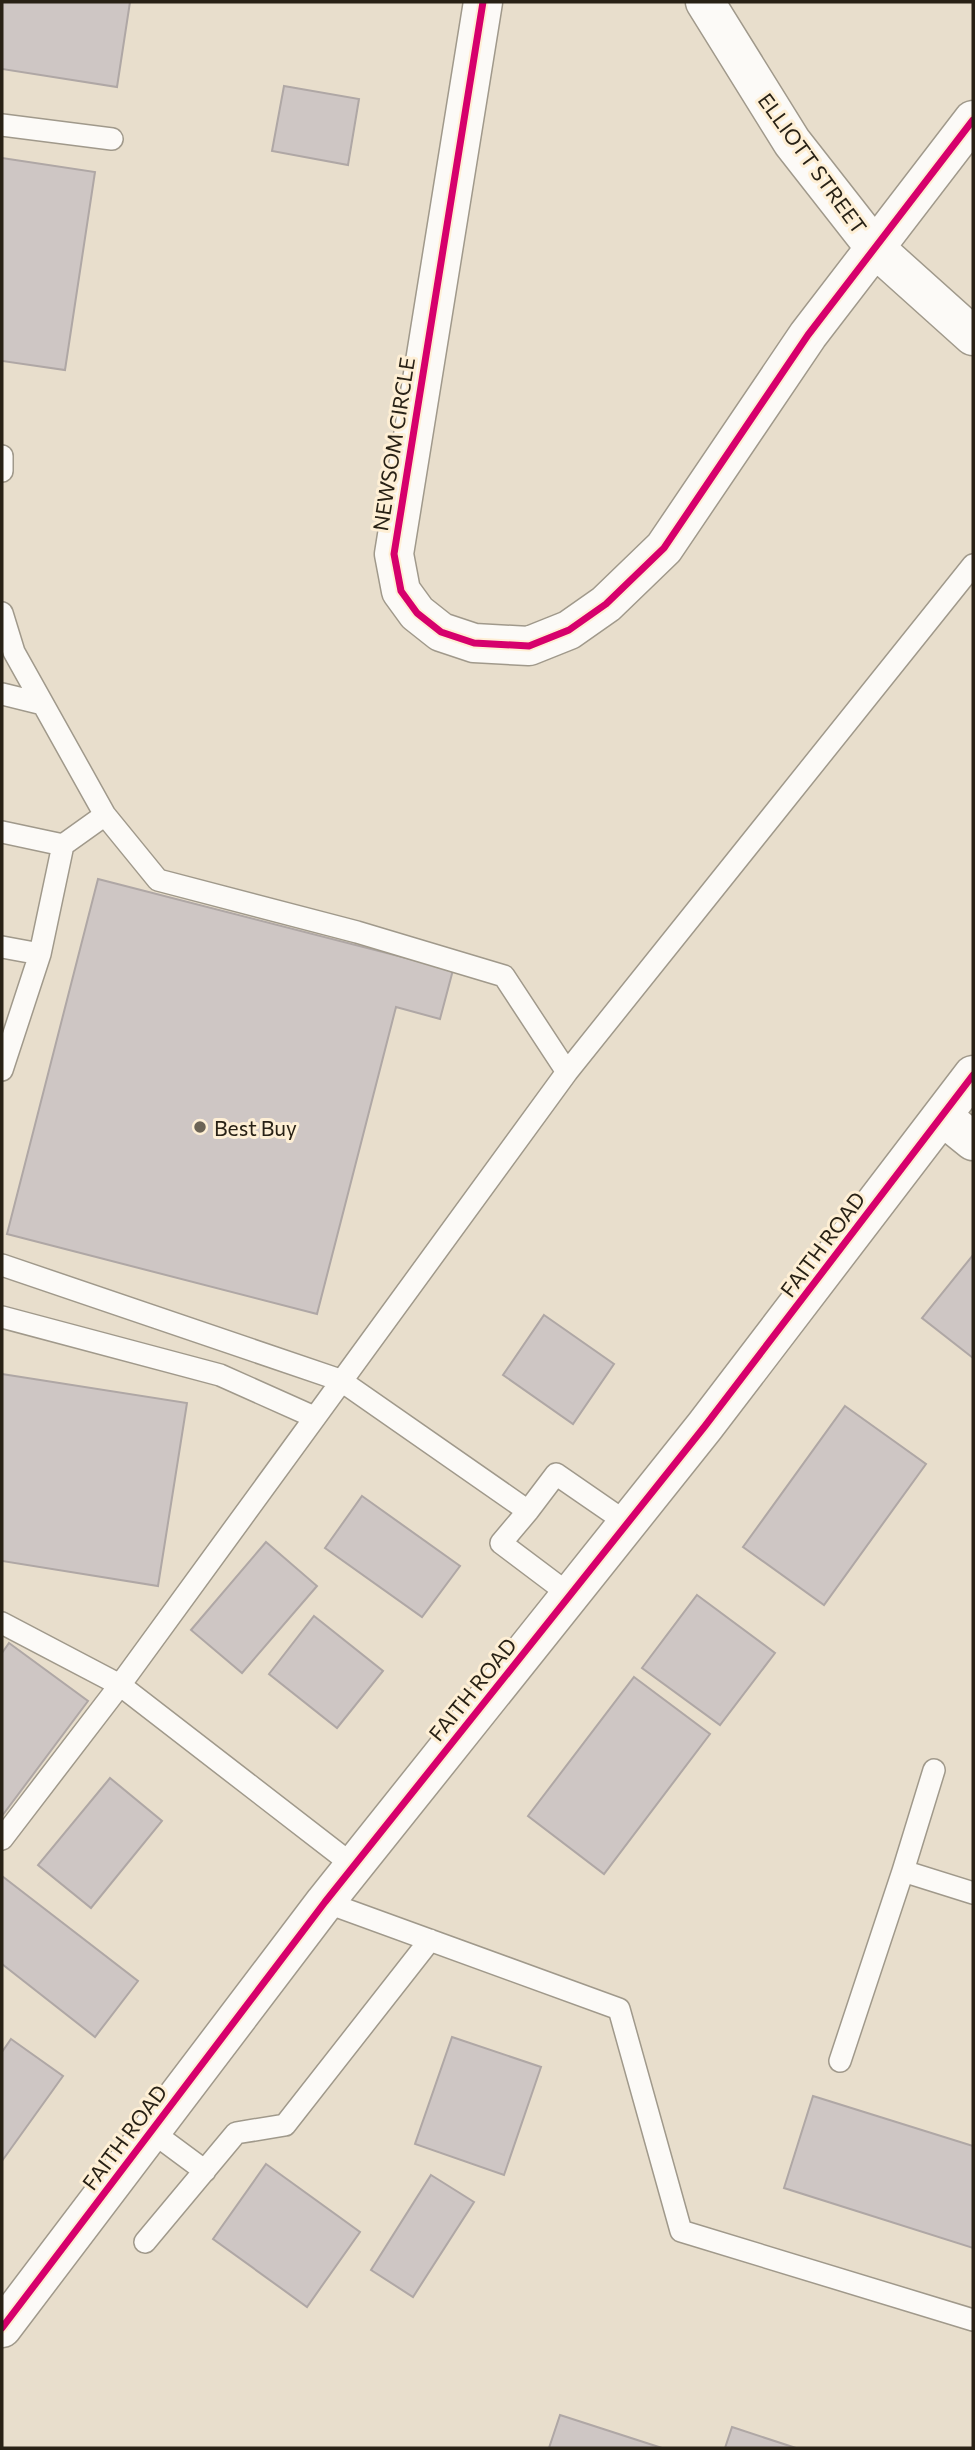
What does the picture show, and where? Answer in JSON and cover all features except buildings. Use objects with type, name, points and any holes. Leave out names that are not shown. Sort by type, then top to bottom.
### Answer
[{"type":"street","name":"NEWSOM CIRCLE","points":[[483,2],[394,554],[401,592],[417,613],[441,632],[474,643],[529,646],[569,630],[606,604],[664,548],[808,335],[973,120]]},
{"type":"street","name":"ELLIOTT STREET","points":[[705,2],[792,142],[875,248],[973,336]]},
{"type":"street","name":"FAITH ROAD","points":[[2,2328],[325,1902],[627,1523],[973,1075]]},
{"type":"street","points":[[942,1116],[973,1141]]},
{"type":"lane","points":[[2,125],[111,139]]},
{"type":"lane","points":[[2,456],[2,471]]},
{"type":"lane","points":[[2,1839],[120,1685],[567,1072],[973,565]]},
{"type":"lane","points":[[2,613],[14,652],[106,815],[158,880],[357,932],[504,976],[567,1072]]},
{"type":"lane","points":[[2,694],[43,704]]},
{"type":"lane","points":[[2,1070],[40,954],[63,845],[106,815]]},
{"type":"lane","points":[[2,832],[63,845]]},
{"type":"lane","points":[[2,947],[40,954]]},
{"type":"lane","points":[[2,1265],[340,1380],[528,1511]]},
{"type":"lane","points":[[2,1317],[220,1375],[314,1417]]},
{"type":"lane","points":[[570,1595],[501,1544],[556,1474],[627,1523]]},
{"type":"lane","points":[[2,1623],[120,1685],[354,1866]]},
{"type":"lane","points":[[839,2061],[934,1770]]},
{"type":"lane","points":[[903,1871],[973,1894]]},
{"type":"lane","points":[[325,1902],[619,2009],[681,2231],[973,2320]]},
{"type":"lane","points":[[145,2242],[236,2133],[285,2125],[430,1940]]},
{"type":"lane","points":[[152,2131],[205,2171]]},
{"type":"cycle path","points":[[483,2],[394,554],[401,591],[417,613],[441,632],[474,643],[529,646],[569,630],[606,604],[664,548],[808,335],[973,120]]},
{"type":"cycle path","points":[[2,2328],[325,1902],[705,1426],[973,1075]]},
{"type":"place","name":"Best Buy","points":[[200,1127]]}]
